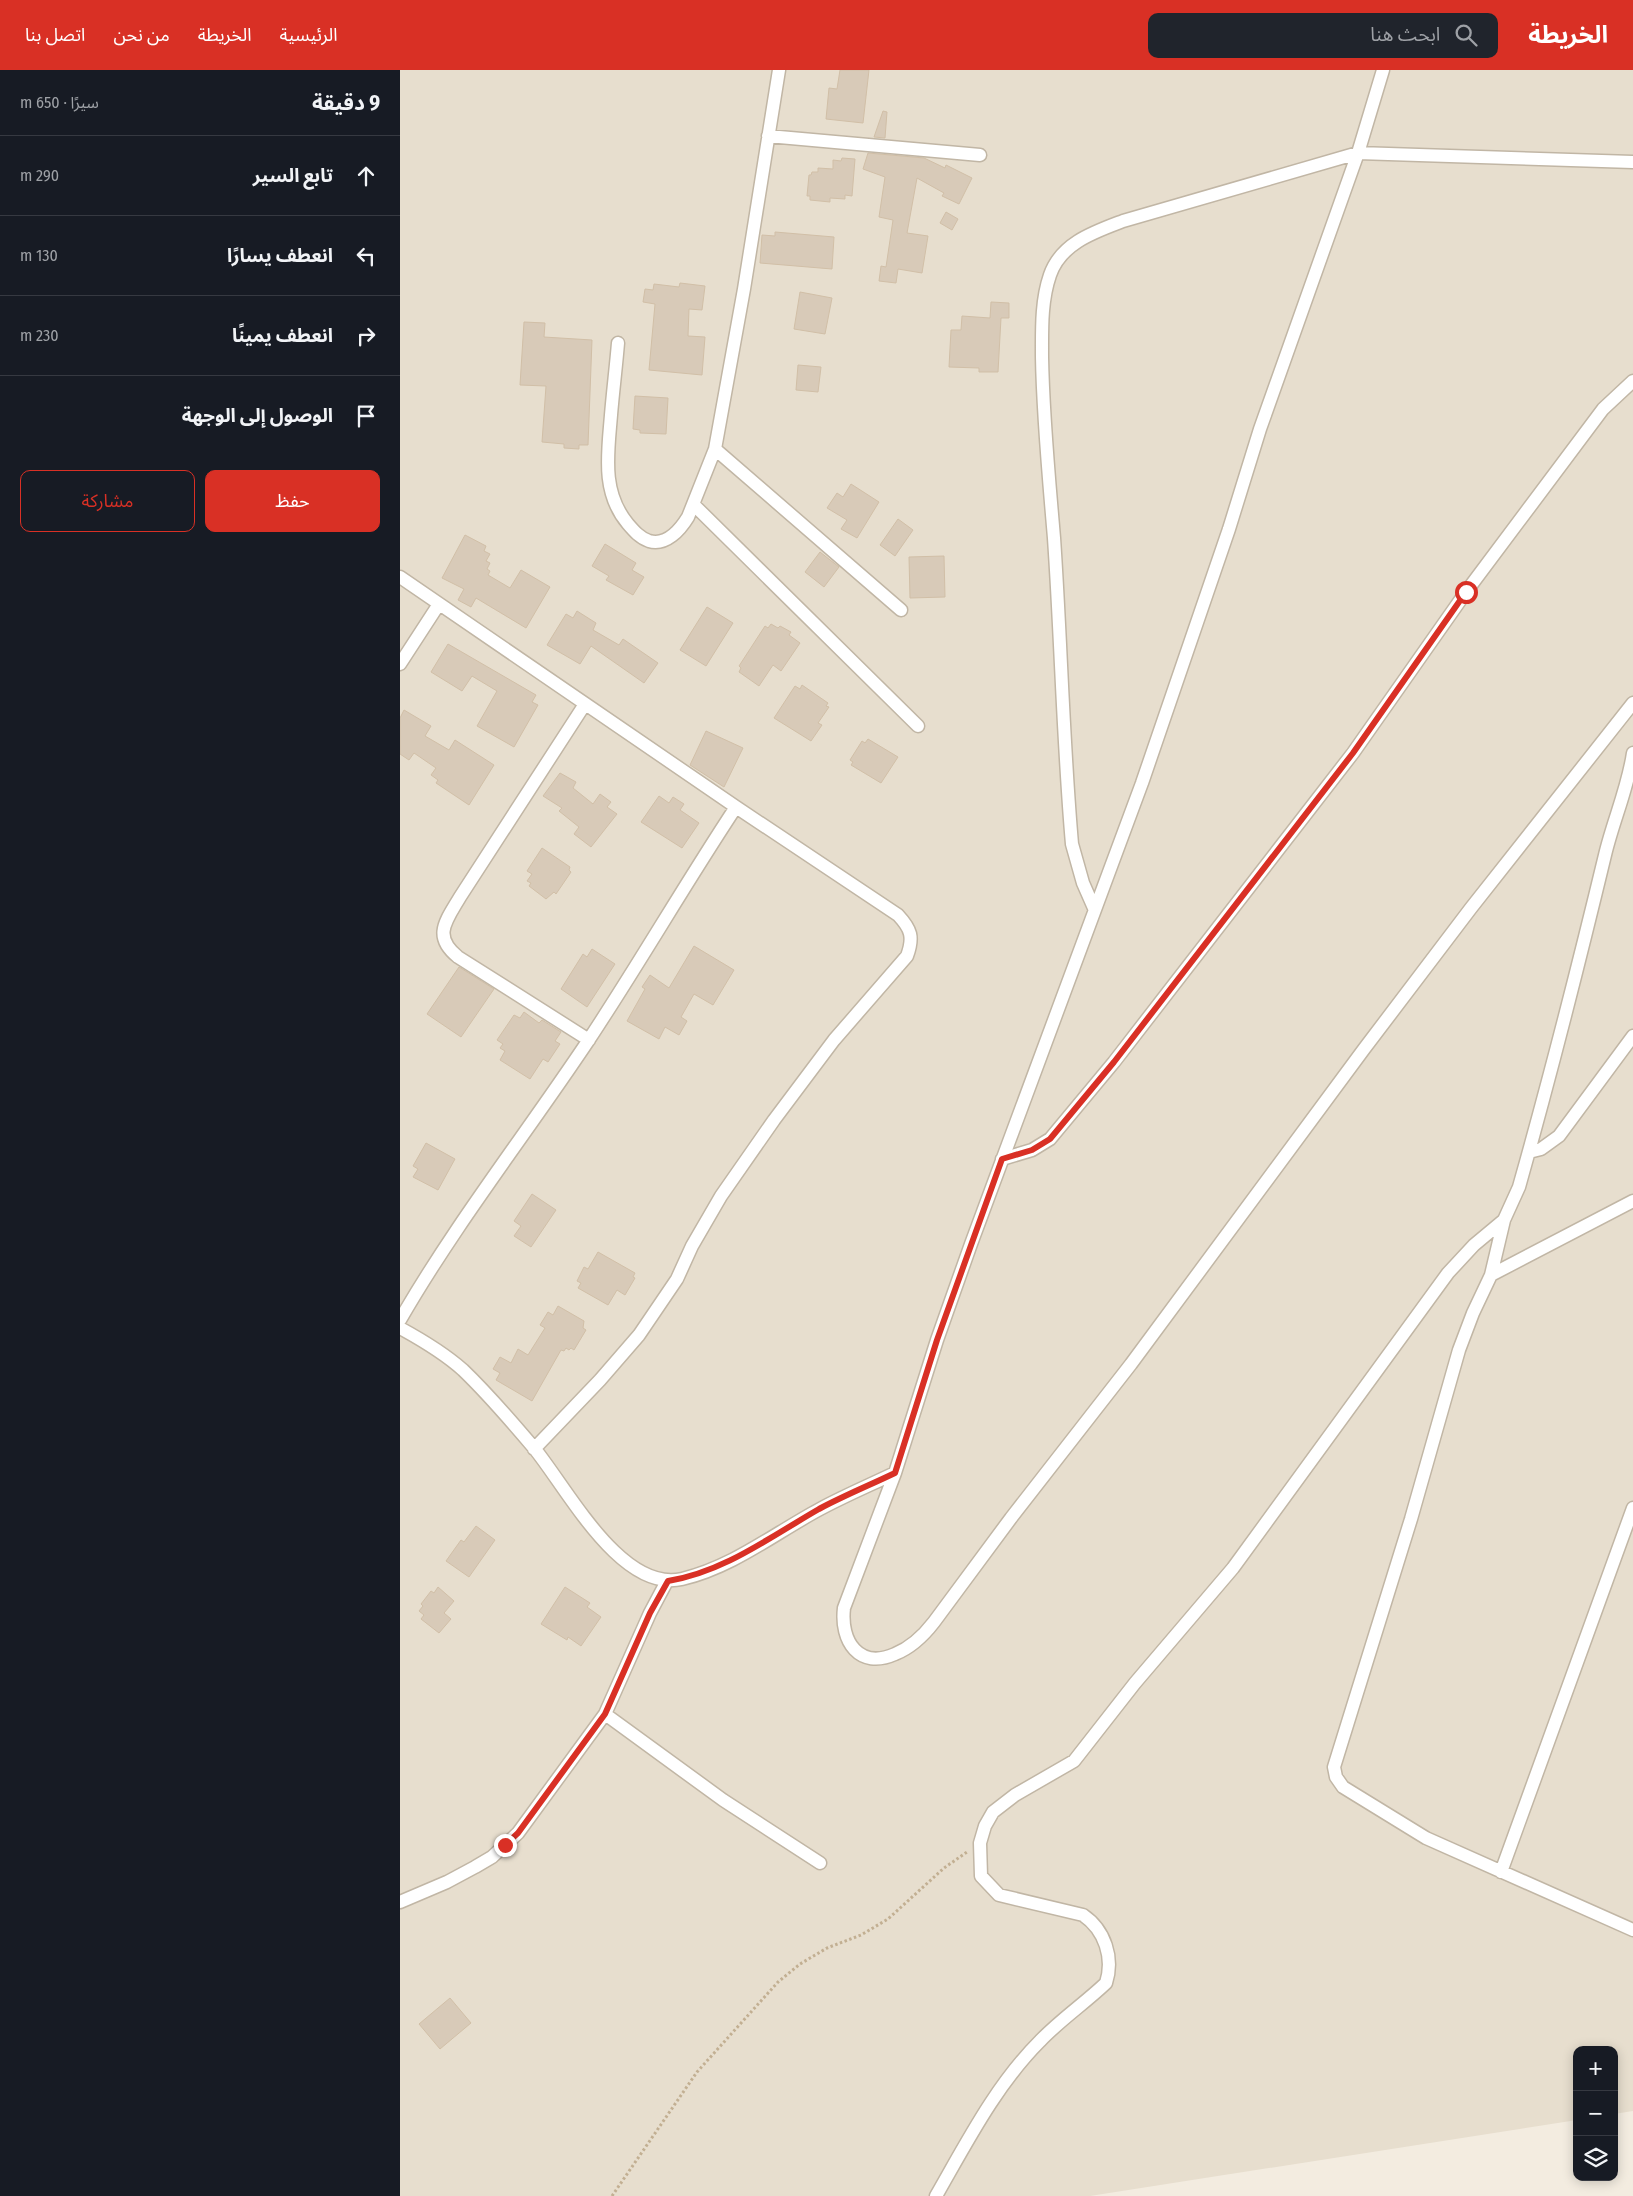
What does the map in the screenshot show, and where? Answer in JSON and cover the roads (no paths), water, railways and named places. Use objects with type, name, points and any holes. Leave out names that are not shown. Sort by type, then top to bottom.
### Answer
[{"type":"street","points":[[618,343],[607,459],[608,478],[613,499],[624,519],[634,531],[649,541],[657,542],[666,540],[683,525],[694,504],[714,449],[744,289],[779,70]]},
{"type":"street","points":[[1383,70],[1358,153],[1260,429],[1229,530],[1142,783],[1002,1159],[937,1340],[895,1473],[844,1608],[842,1621],[848,1643],[857,1653],[869,1658],[895,1654],[925,1634],[1011,1518],[1131,1364],[1471,908],[1633,703]]},
{"type":"street","points":[[768,136],[980,155]]},
{"type":"street","points":[[1094,908],[1083,883],[1072,844],[1054,538],[1044,427],[1042,319],[1045,291],[1050,274],[1068,248],[1088,234],[1123,221],[1358,153],[1633,162]]},
{"type":"street","points":[[1002,1159],[1032,1150],[1050,1139],[1114,1062],[1353,753],[1466,592],[1603,409],[1633,381]]},
{"type":"street","points":[[714,449],[901,610]]},
{"type":"street","points":[[694,504],[918,726]]},
{"type":"street","points":[[400,577],[736,807],[898,915],[908,926],[912,944],[906,956],[834,1040],[774,1120],[721,1196],[677,1279],[639,1334],[600,1380],[534,1448]]},
{"type":"street","points":[[400,664],[439,604]]},
{"type":"street","points":[[585,704],[470,880],[453,910],[444,930],[443,938],[447,948],[458,957],[589,1040]]},
{"type":"street","points":[[1633,753],[1627,784],[1608,840],[1582,956],[1519,1187],[1504,1220],[1491,1275],[1459,1350],[1408,1528],[1334,1767],[1338,1782],[1348,1790],[1426,1838],[1633,1930]]},
{"type":"street","points":[[400,1320],[446,1247],[589,1040],[695,869],[736,807]]},
{"type":"street","points":[[1529,1152],[1541,1149],[1559,1136],[1633,1036]]},
{"type":"street","points":[[1491,1275],[1633,1200]]},
{"type":"street","points":[[936,2196],[978,2123],[1009,2076],[1040,2041],[1106,1983],[1110,1971],[1109,1954],[1092,1921],[1083,1915],[999,1895],[989,1886],[981,1876],[980,1844],[985,1826],[994,1812],[1004,1802],[1074,1762],[1135,1683],[1233,1568],[1448,1273],[1474,1245],[1504,1220]]},
{"type":"street","points":[[400,1328],[439,1351],[464,1371],[534,1448],[595,1532],[622,1559],[641,1573],[654,1579],[668,1581],[683,1579],[706,1571],[749,1551],[820,1509],[895,1473]]},
{"type":"street","points":[[1501,1872],[1633,1508]]},
{"type":"street","points":[[400,1902],[476,1867],[492,1857],[518,1833],[605,1714],[650,1613],[668,1581]]},
{"type":"street","points":[[605,1714],[723,1800],[820,1863]]}]
